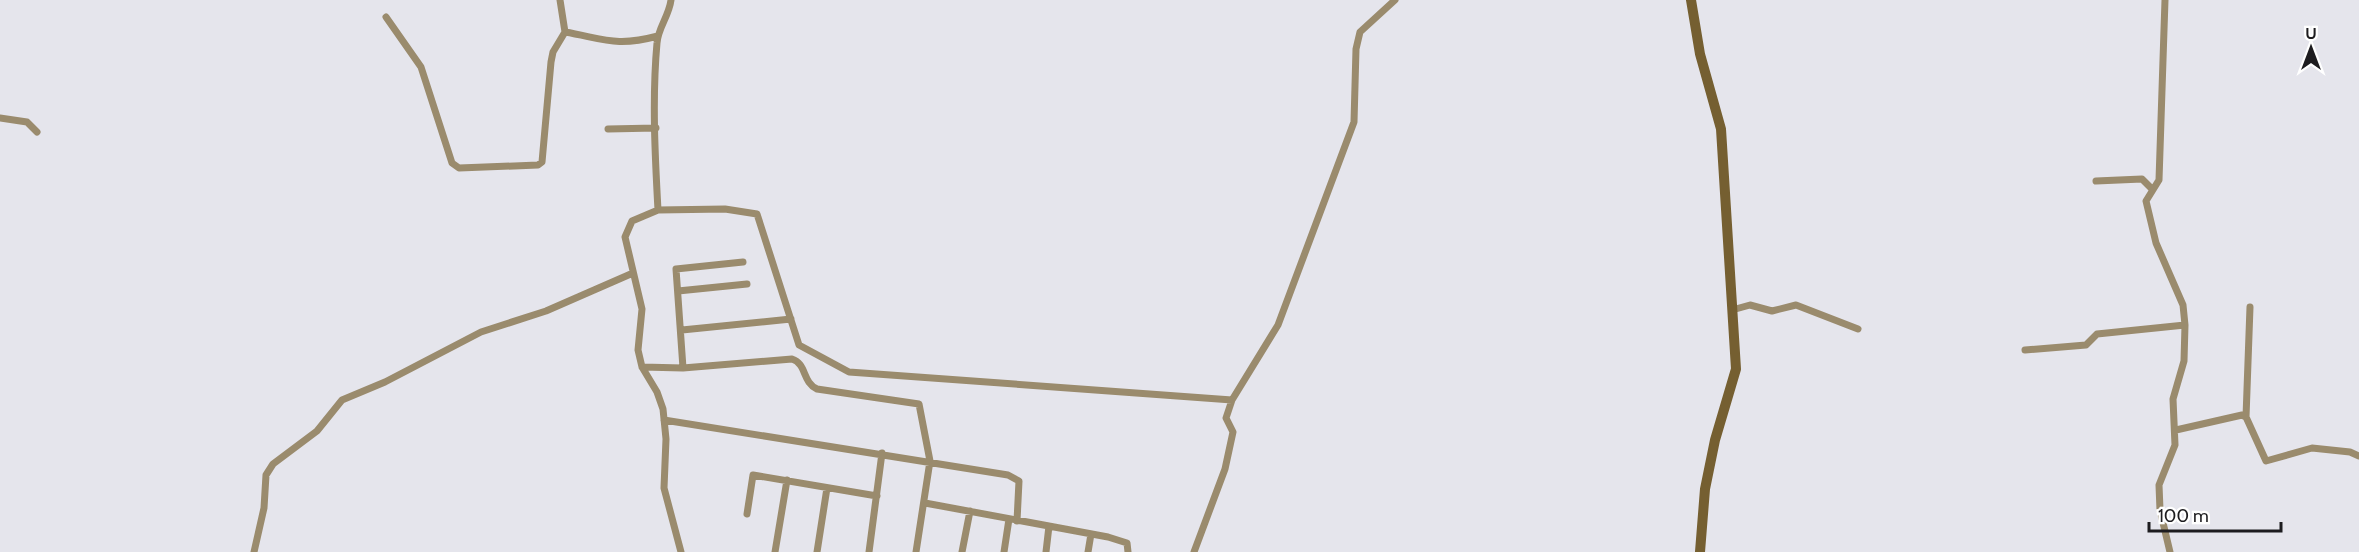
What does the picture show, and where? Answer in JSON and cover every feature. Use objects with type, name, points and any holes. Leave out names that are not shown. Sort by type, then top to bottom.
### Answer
[{"type":"street","points":[[386,17],[420,63],[452,163],[459,168],[538,165],[542,162],[553,52],[565,32],[561,0]]},
{"type":"street","points":[[658,210],[656,128],[658,36],[668,17],[671,0]]},
{"type":"street","points":[[1194,552],[1225,469],[1233,432],[1227,418],[1233,400],[1278,326],[1354,122],[1356,49],[1360,32],[1395,0]]},
{"type":"street","points":[[1691,0],[1700,54],[1721,129],[1736,369],[1705,489],[1700,552]]},
{"type":"street","points":[[2166,0],[2159,180],[2146,197],[2146,207],[2156,243],[2182,305],[2185,325],[2184,361],[2174,389],[2175,445],[2159,485],[2158,499],[2170,552]]},
{"type":"street","points":[[565,32],[627,44],[658,36]]},
{"type":"street","points":[[0,118],[27,122],[38,132]]},
{"type":"street","points":[[608,129],[656,128]]},
{"type":"street","points":[[2096,181],[2142,179],[2152,189]]},
{"type":"street","points":[[681,552],[664,488],[666,440],[664,420],[657,392],[642,368],[638,344],[642,309],[625,237],[626,230],[632,221],[658,210],[725,209],[757,214],[799,345],[843,370],[855,373],[1078,387],[1233,400]]},
{"type":"street","points":[[683,368],[676,269],[743,262]]},
{"type":"street","points":[[254,552],[264,508],[266,475],[273,464],[317,430],[342,400],[385,382],[481,332],[546,311],[633,273]]},
{"type":"street","points":[[678,291],[747,284]]},
{"type":"street","points":[[1732,310],[1750,305],[1772,312],[1796,305],[1858,329]]},
{"type":"street","points":[[2250,307],[2246,417],[2266,461],[2312,448],[2335,449],[2359,456]]},
{"type":"street","points":[[682,330],[791,319]]},
{"type":"street","points":[[2025,351],[2086,345],[2097,334],[2185,325]]},
{"type":"street","points":[[642,368],[683,368],[792,359],[801,364],[808,383],[817,389],[915,402],[921,406],[930,461],[916,552]]},
{"type":"street","points":[[2176,430],[2230,417],[2246,417]]},
{"type":"street","points":[[664,420],[882,453],[1017,478],[1013,520],[1004,552]]},
{"type":"street","points":[[869,552],[882,453]]},
{"type":"street","points":[[747,514],[753,475],[877,496]]},
{"type":"street","points":[[776,552],[787,480]]},
{"type":"street","points":[[817,552],[826,488]]},
{"type":"street","points":[[924,503],[1091,534],[1127,543],[1128,552]]},
{"type":"street","points":[[962,552],[970,511]]},
{"type":"street","points":[[1046,552],[1049,526]]},
{"type":"street","points":[[1088,552],[1091,534]]}]
